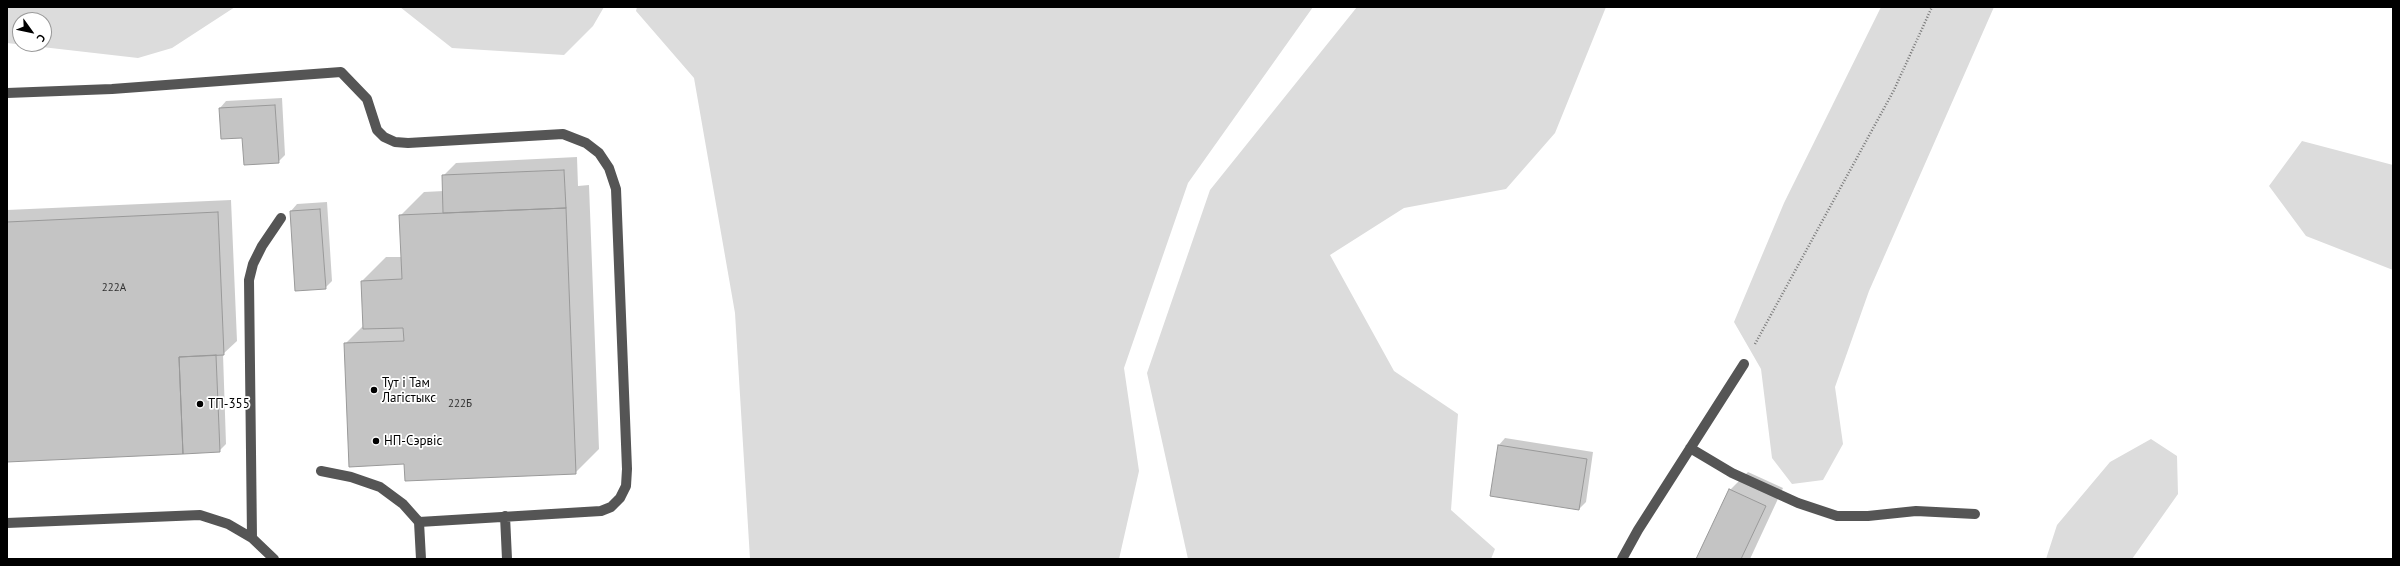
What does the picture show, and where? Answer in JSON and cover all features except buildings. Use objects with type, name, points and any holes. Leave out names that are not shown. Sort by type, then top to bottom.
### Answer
[{"type":"lane","points":[[7,93],[112,89],[341,72],[367,99],[377,130],[384,137],[396,142],[408,143],[563,134],[586,143],[599,153],[609,168],[616,189],[626,486],[620,498],[611,507],[601,511],[419,522]]},
{"type":"lane","points":[[252,538],[249,280],[253,264],[262,246],[281,218]]},
{"type":"lane","points":[[1622,559],[1690,448],[1744,364]]},
{"type":"lane","points":[[1690,448],[1732,473],[1798,503],[1837,516],[1868,516],[1916,511],[1975,514]]},
{"type":"lane","points":[[321,471],[352,477],[380,487],[404,504],[419,522],[421,559]]},
{"type":"lane","points":[[7,523],[200,515],[228,524],[252,538],[274,559]]},
{"type":"lane","points":[[505,516],[507,559]]},
{"type":"path","points":[[1744,364],[1894,90],[1932,7]]},
{"type":"shaded area","points":[[7,7],[235,7],[172,48],[138,58],[52,48],[52,12],[12,12],[12,44],[7,43]]},
{"type":"shaded area","points":[[400,7],[604,7],[593,26],[564,55],[452,48]]},
{"type":"shaded area","points":[[637,7],[1313,7],[1188,183],[1124,368],[1139,471],[1119,559],[750,559],[735,313],[694,78],[636,11]]},
{"type":"shaded area","points":[[1357,7],[1606,7],[1555,133],[1506,189],[1404,208],[1330,255],[1394,371],[1458,414],[1451,510],[1495,549],[1491,559],[1188,559],[1147,373],[1210,190]]},
{"type":"shaded area","points":[[1881,7],[1994,7],[1869,291],[1835,387],[1843,444],[1823,480],[1792,484],[1772,458],[1761,369],[1734,322],[1784,203]]},
{"type":"shaded area","points":[[2302,141],[2393,165],[2393,270],[2306,236],[2269,186]]},
{"type":"shaded area","points":[[2151,439],[2177,456],[2178,494],[2132,559],[2046,559],[2057,525],[2110,462]]},
{"type":"place","name":"Тут і Там Лагістыкс","points":[[374,390]]},
{"type":"place","name":"ТП-355","points":[[200,404]]},
{"type":"place","name":"НП-Сэрвіс","points":[[376,441]]}]
